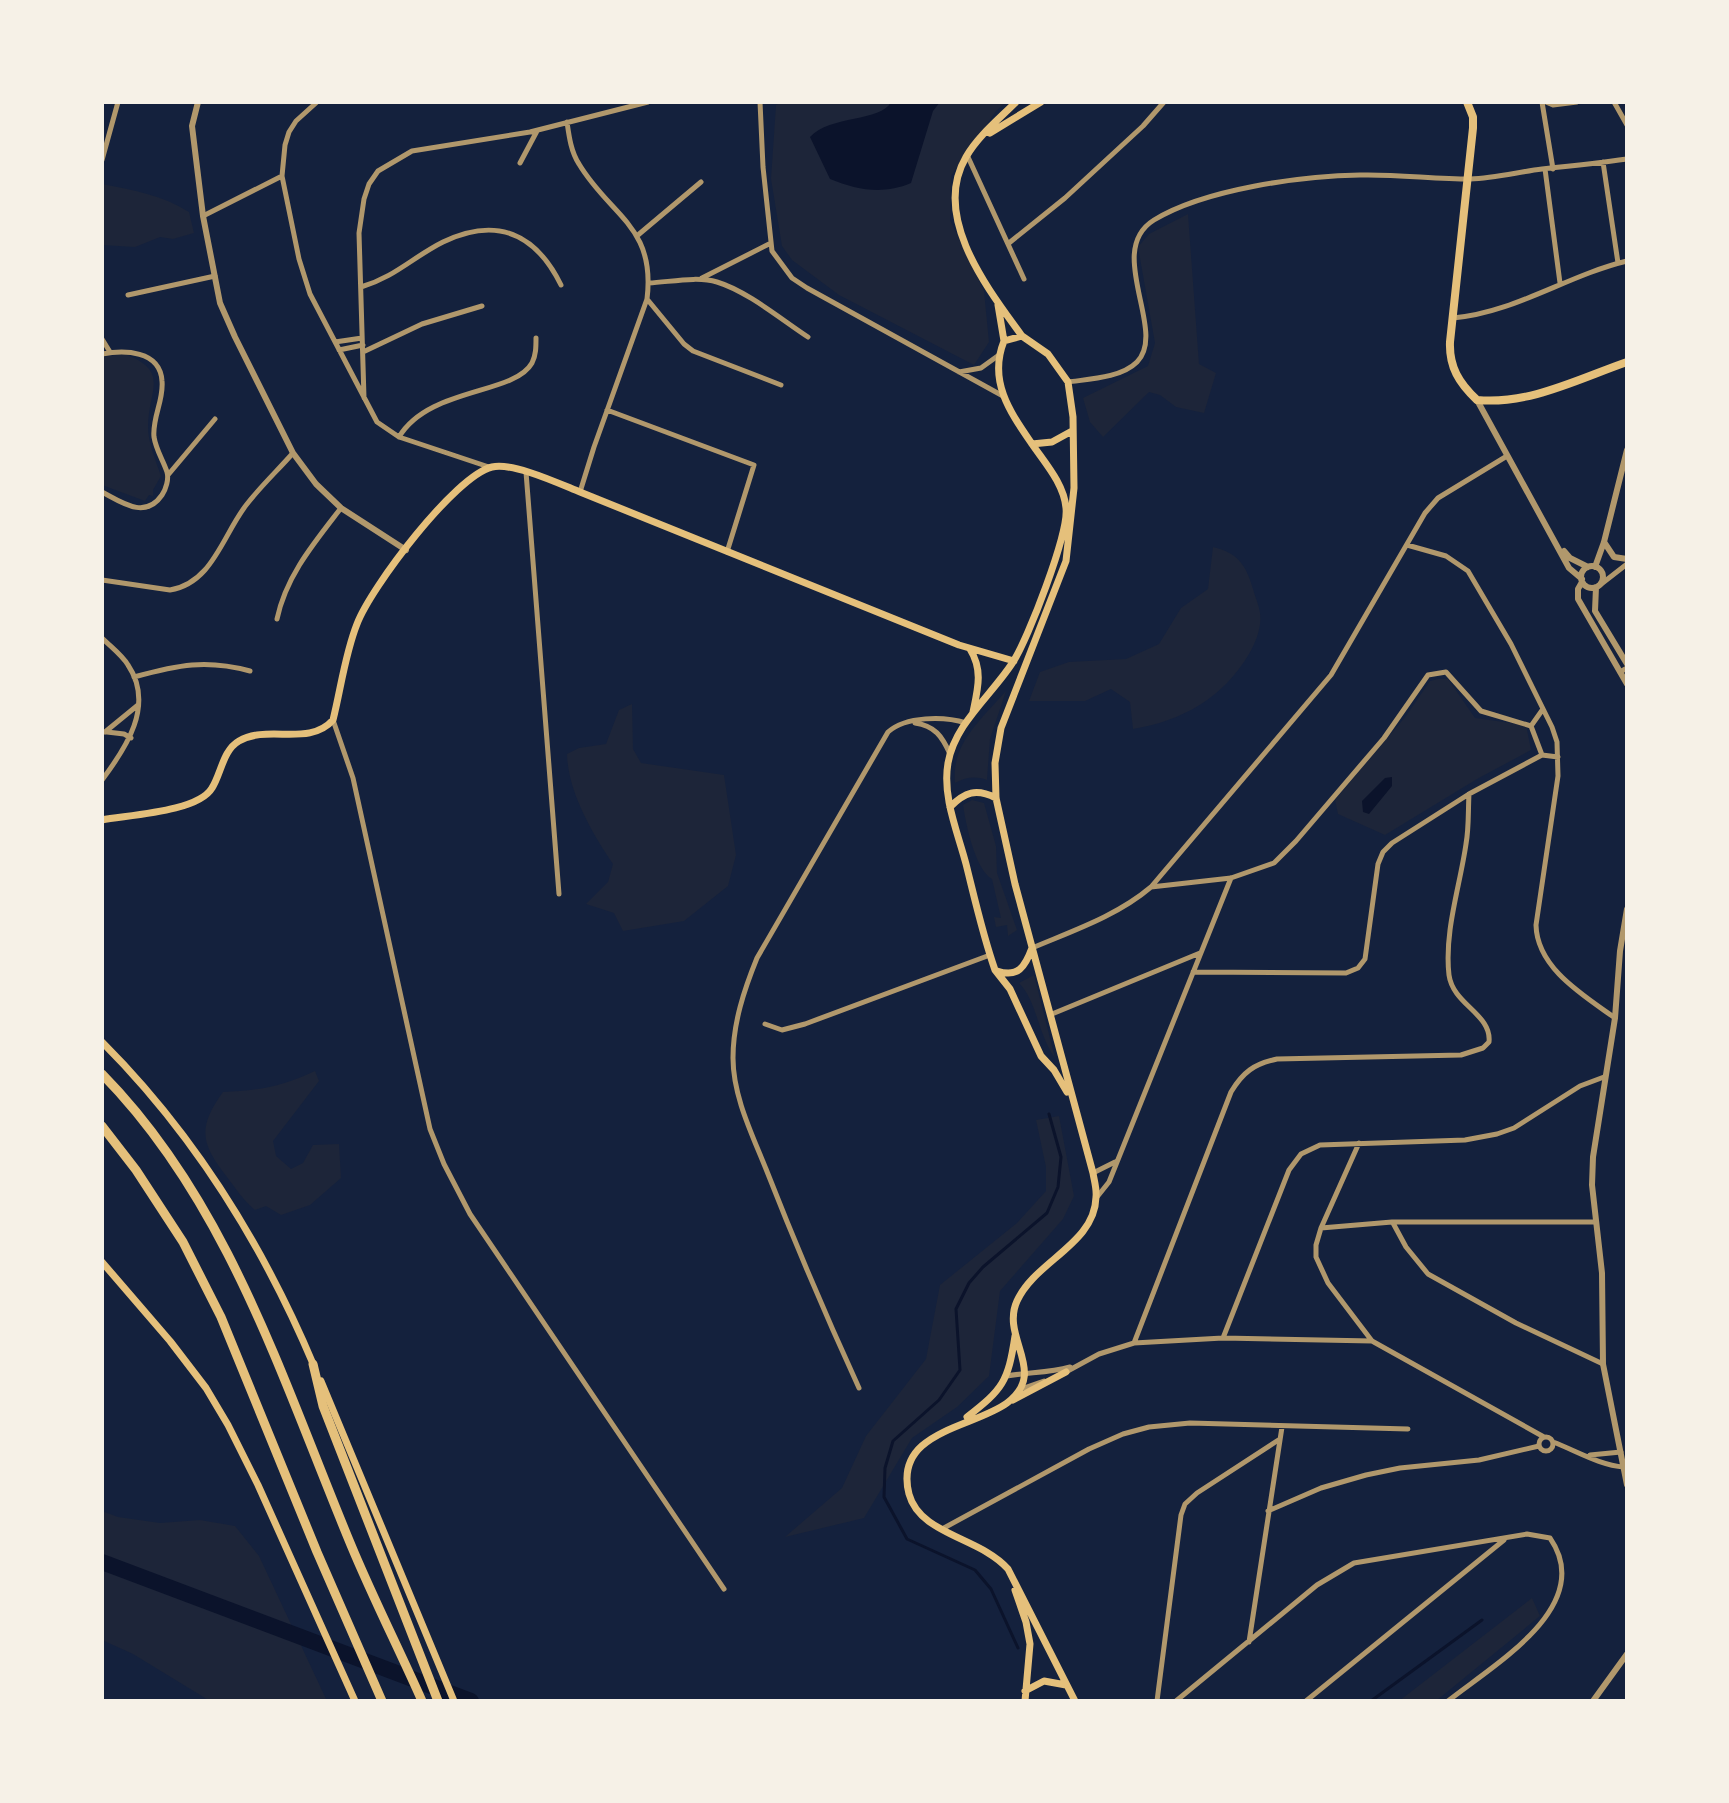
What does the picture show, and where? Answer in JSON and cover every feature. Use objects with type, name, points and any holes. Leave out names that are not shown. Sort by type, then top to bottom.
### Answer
[{"type":"highway","points":[[102,1074],[127,1100],[173,1162],[231,1261],[265,1331],[352,1547],[421,1699]]},
{"type":"highway","points":[[102,1126],[136,1170],[183,1242],[221,1317],[382,1701]]},
{"type":"highway","points":[[313,1364],[323,1406],[438,1701]]},
{"type":"main road","points":[[1007,1403],[1021,1389],[1026,1372],[1013,1317],[1022,1291],[1045,1265],[1082,1233],[1092,1215],[1096,1197],[1093,1173],[1032,948],[996,798],[995,763],[1001,728],[1066,561],[1074,488],[1072,402],[1068,382],[1048,354],[1022,336],[998,303],[967,248],[957,217],[957,180],[967,155],[1016,102]]},
{"type":"main road","points":[[978,140],[1041,102]]},
{"type":"main road","points":[[1467,102],[1473,117],[1473,128],[1450,357],[1458,380],[1477,400],[1497,402],[1516,399],[1627,362]]},
{"type":"main road","points":[[998,303],[1004,341],[997,374],[1003,396],[1062,492],[1066,524],[1036,613],[1014,661],[966,723],[950,754],[947,777],[950,807],[995,970],[1010,989],[1041,1056],[1054,1070],[1072,1101]]},
{"type":"main road","points":[[1004,341],[1022,336]]},
{"type":"main road","points":[[1032,444],[1052,442],[1072,431]]},
{"type":"main road","points":[[102,820],[198,802],[212,788],[229,750],[239,741],[278,734],[307,734],[319,731],[333,720],[356,626],[367,602],[447,498],[490,467],[503,466],[526,472],[970,649],[1014,661]]},
{"type":"main road","points":[[970,649],[980,673],[973,713]]},
{"type":"main road","points":[[950,807],[961,796],[971,792],[985,792],[996,798]]},
{"type":"main road","points":[[995,970],[1006,974],[1017,973],[1025,966],[1032,948]]},
{"type":"main road","points":[[102,1042],[165,1112],[220,1185],[270,1269],[454,1701]]},
{"type":"main road","points":[[102,1262],[128,1289],[206,1388],[258,1485],[355,1701]]},
{"type":"main road","points":[[958,1424],[991,1399],[1007,1376],[1015,1334]]},
{"type":"main road","points":[[1066,1372],[928,1441],[916,1453],[908,1482],[916,1509],[923,1518],[997,1557],[1008,1569],[1075,1701]]},
{"type":"main road","points":[[1008,1569],[1030,1644],[1025,1701]]},
{"type":"main road","points":[[1025,1691],[1044,1681],[1066,1685]]},
{"type":"street","points":[[102,160],[118,102]]},
{"type":"street","points":[[198,102],[192,126],[203,216],[220,303],[235,337],[293,453],[316,484],[341,508],[406,550]]},
{"type":"street","points":[[317,102],[289,132],[282,176],[303,276],[377,422],[399,437],[490,467]]},
{"type":"street","points":[[364,398],[361,213],[369,184],[378,171],[393,160],[422,149],[538,130],[648,102]]},
{"type":"street","points":[[760,102],[771,243],[780,264],[792,278],[807,288],[1003,396]]},
{"type":"street","points":[[1009,243],[1058,205],[1143,126],[1164,102]]},
{"type":"street","points":[[1553,169],[1544,102],[1577,102]]},
{"type":"street","points":[[1614,102],[1627,125]]},
{"type":"street","points":[[567,122],[578,163],[638,235],[647,263],[649,283],[647,299],[580,492]]},
{"type":"street","points":[[520,163],[538,130]]},
{"type":"street","points":[[967,155],[1024,279]]},
{"type":"street","points":[[1068,382],[1125,370],[1137,362],[1143,353],[1145,339],[1136,272],[1136,237],[1141,229],[1170,212],[1211,197],[1292,180],[1360,175],[1468,179],[1627,159]]},
{"type":"street","points":[[1603,162],[1618,263]]},
{"type":"street","points":[[1545,169],[1560,283]]},
{"type":"street","points":[[203,216],[282,176]]},
{"type":"street","points":[[638,235],[701,182]]},
{"type":"street","points":[[361,287],[399,272],[444,242],[492,229],[517,235],[532,244],[550,263],[561,285]]},
{"type":"street","points":[[698,281],[771,243]]},
{"type":"street","points":[[1453,318],[1474,317],[1627,261]]},
{"type":"street","points":[[128,295],[215,276]]},
{"type":"street","points":[[649,283],[719,282],[808,337]]},
{"type":"street","points":[[647,299],[693,351],[781,385]]},
{"type":"street","points":[[363,352],[422,324],[482,306]]},
{"type":"street","points":[[399,437],[418,414],[525,371],[531,363],[536,338]]},
{"type":"street","points":[[102,339],[110,352]]},
{"type":"street","points":[[335,342],[362,341]]},
{"type":"street","points":[[339,350],[362,341]]},
{"type":"street","points":[[102,354],[136,352],[151,361],[159,371],[162,380],[154,431],[168,475]]},
{"type":"street","points":[[958,372],[981,368],[999,355]]},
{"type":"street","points":[[1477,400],[1569,568],[1590,588],[1598,586],[1627,562],[1614,557],[1604,542]]},
{"type":"street","points":[[607,410],[754,465],[727,552]]},
{"type":"street","points":[[102,492],[129,507],[144,509],[157,502],[165,492],[168,475],[215,419]]},
{"type":"street","points":[[1625,668],[1615,664],[1577,596],[1583,572],[1592,567],[1604,542],[1627,450]]},
{"type":"street","points":[[102,580],[170,590],[201,576],[246,505],[293,453]]},
{"type":"street","points":[[1032,948],[1123,908],[1151,887],[1318,692],[1343,655],[1425,513],[1438,498],[1507,456]]},
{"type":"street","points":[[526,472],[559,894]]},
{"type":"street","points":[[277,619],[296,570],[341,508]]},
{"type":"street","points":[[1556,542],[1570,558],[1603,574],[1593,601],[1595,611],[1625,668],[1627,684]]},
{"type":"street","points":[[1407,545],[1446,556],[1468,571],[1478,584],[1543,709],[1557,742],[1558,776],[1536,925],[1538,946],[1558,973],[1615,1018]]},
{"type":"street","points":[[102,638],[125,660],[134,677],[138,705],[131,738],[102,780]]},
{"type":"street","points":[[134,677],[173,667],[207,663],[250,671]]},
{"type":"street","points":[[1151,887],[1231,878],[1274,863],[1396,723],[1428,675],[1446,672],[1481,711],[1531,726]]},
{"type":"street","points":[[103,732],[138,705]]},
{"type":"street","points":[[1531,726],[1543,709]]},
{"type":"street","points":[[859,1388],[799,1252],[748,1122],[735,1079],[733,1060],[739,1012],[746,985],[769,935],[880,743],[892,728],[910,723],[951,718],[966,723]]},
{"type":"street","points":[[333,720],[353,778],[430,1129],[444,1164],[470,1214],[724,1589]]},
{"type":"street","points":[[910,723],[932,727],[950,754]]},
{"type":"street","points":[[1531,726],[1542,755]]},
{"type":"street","points":[[103,732],[124,734],[131,738]]},
{"type":"street","points":[[1193,972],[1346,973],[1358,968],[1368,949],[1372,893],[1383,852],[1408,831],[1469,794],[1542,755],[1558,757]]},
{"type":"street","points":[[1134,1343],[1231,1092],[1252,1066],[1277,1059],[1461,1055],[1483,1048],[1489,1042],[1487,1025],[1456,993],[1449,972],[1451,932],[1467,841],[1469,794]]},
{"type":"street","points":[[1096,1197],[1109,1182],[1231,878]]},
{"type":"street","points":[[1627,909],[1615,1018],[1593,1157],[1595,1222],[1602,1273],[1603,1364],[1627,1485]]},
{"type":"street","points":[[1052,1014],[1200,953]]},
{"type":"street","points":[[765,1024],[782,1030],[805,1024],[990,955]]},
{"type":"street","points":[[1223,1338],[1289,1170],[1301,1154],[1320,1145],[1465,1140],[1497,1134],[1514,1128],[1580,1086],[1604,1077]]},
{"type":"street","points":[[1359,1143],[1316,1245],[1321,1271],[1372,1341],[1553,1442],[1589,1455],[1603,1465],[1624,1467]]},
{"type":"street","points":[[1093,1173],[1115,1162]]},
{"type":"street","points":[[1321,1228],[1392,1222],[1595,1222]]},
{"type":"street","points":[[1392,1222],[1406,1247],[1428,1274],[1516,1323],[1603,1364]]},
{"type":"street","points":[[1021,1389],[1066,1372],[1099,1354],[1134,1343],[1223,1338],[1372,1341]]},
{"type":"street","points":[[1007,1376],[1026,1372],[1042,1374],[1078,1365]]},
{"type":"street","points":[[940,1529],[1089,1449],[1149,1427],[1190,1423],[1408,1429]]},
{"type":"street","points":[[1249,1642],[1282,1427]]},
{"type":"street","points":[[1539,1446],[1544,1437]]},
{"type":"street","points":[[1157,1701],[1181,1515],[1185,1504],[1280,1439]]},
{"type":"street","points":[[1268,1511],[1321,1488],[1366,1475],[1400,1468],[1479,1460],[1539,1446],[1547,1451],[1553,1442]]},
{"type":"street","points":[[1589,1455],[1621,1452]]},
{"type":"street","points":[[1176,1701],[1317,1585],[1354,1563],[1527,1534],[1550,1538],[1563,1562],[1560,1593],[1549,1613],[1529,1636],[1448,1701]]},
{"type":"street","points":[[1306,1701],[1505,1538]]},
{"type":"street","points":[[1593,1701],[1627,1654]]},
{"type":"shaded area","points":[[782,102],[1006,102],[996,111],[951,176],[950,220],[984,291],[989,342],[974,365],[839,295],[792,260],[782,246],[771,179],[776,105]]},
{"type":"shaded area","points":[[891,102],[940,102],[933,111],[911,183],[870,190],[830,179],[810,137],[830,125],[877,113]]},
{"type":"shaded area","points":[[102,184],[147,194],[179,206],[189,212],[194,233],[173,239],[160,237],[135,247],[102,245]]},
{"type":"shaded area","points":[[1188,214],[1199,364],[1216,373],[1204,413],[1176,407],[1160,395],[1149,392],[1103,437],[1090,422],[1083,398],[1148,366],[1155,343],[1138,247],[1149,234]]},
{"type":"shaded area","points":[[125,354],[148,368],[154,383],[148,433],[161,476],[153,496],[149,495],[145,501],[102,485],[102,357]]},
{"type":"shaded area","points":[[1213,547],[1229,553],[1244,567],[1260,618],[1258,634],[1249,654],[1239,670],[1214,695],[1168,720],[1133,729],[1130,702],[1111,689],[1085,701],[1029,701],[1040,672],[1069,662],[1126,659],[1159,644],[1181,608],[1208,589]]},
{"type":"shaded area","points":[[1448,679],[1475,718],[1526,725],[1531,750],[1385,835],[1338,814],[1335,800],[1406,716],[1430,681]]},
{"type":"shaded area","points":[[1006,691],[990,739],[987,780],[971,778],[955,783],[955,769],[963,744]]},
{"type":"shaded area","points":[[632,704],[633,749],[641,763],[724,775],[736,855],[728,886],[684,921],[623,931],[614,913],[586,904],[608,882],[613,864],[589,826],[576,797],[567,754],[579,748],[606,744],[619,710]]},
{"type":"shaded area","points":[[1392,777],[1392,786],[1369,814],[1363,812],[1362,801],[1385,778]]},
{"type":"shaded area","points":[[972,800],[984,803],[996,846],[997,873],[1017,930],[1008,936],[1007,925],[996,927],[994,917],[1001,918],[992,879],[981,866],[969,835],[963,805]]},
{"type":"shaded area","points":[[1034,975],[1055,1058],[1030,999],[1019,983]]},
{"type":"shaded area","points":[[315,1071],[319,1081],[273,1141],[276,1156],[291,1169],[303,1163],[313,1145],[339,1144],[341,1178],[310,1205],[281,1215],[266,1206],[255,1210],[218,1165],[207,1145],[209,1116],[223,1092],[270,1087]]},
{"type":"shaded area","points":[[1059,1116],[1074,1196],[1063,1219],[1000,1291],[989,1376],[957,1407],[912,1438],[864,1518],[785,1537],[842,1488],[866,1436],[926,1359],[940,1285],[1017,1223],[1046,1191],[1046,1167],[1036,1120]]},
{"type":"shaded area","points":[[102,1511],[118,1517],[160,1523],[200,1520],[235,1526],[259,1556],[327,1701],[210,1701],[133,1654],[102,1640]]},
{"type":"shaded area","points":[[1532,1598],[1540,1616],[1436,1701],[1399,1701]]},
{"type":"waterway","points":[[1018,1648],[991,1589],[975,1570],[907,1539],[884,1497],[885,1468],[893,1441],[939,1400],[960,1370],[956,1309],[969,1283],[983,1267],[1047,1213],[1058,1187],[1061,1157],[1049,1114]]},
{"type":"waterway","points":[[102,1562],[471,1701]]},
{"type":"waterway","points":[[1371,1701],[1482,1620]]}]
